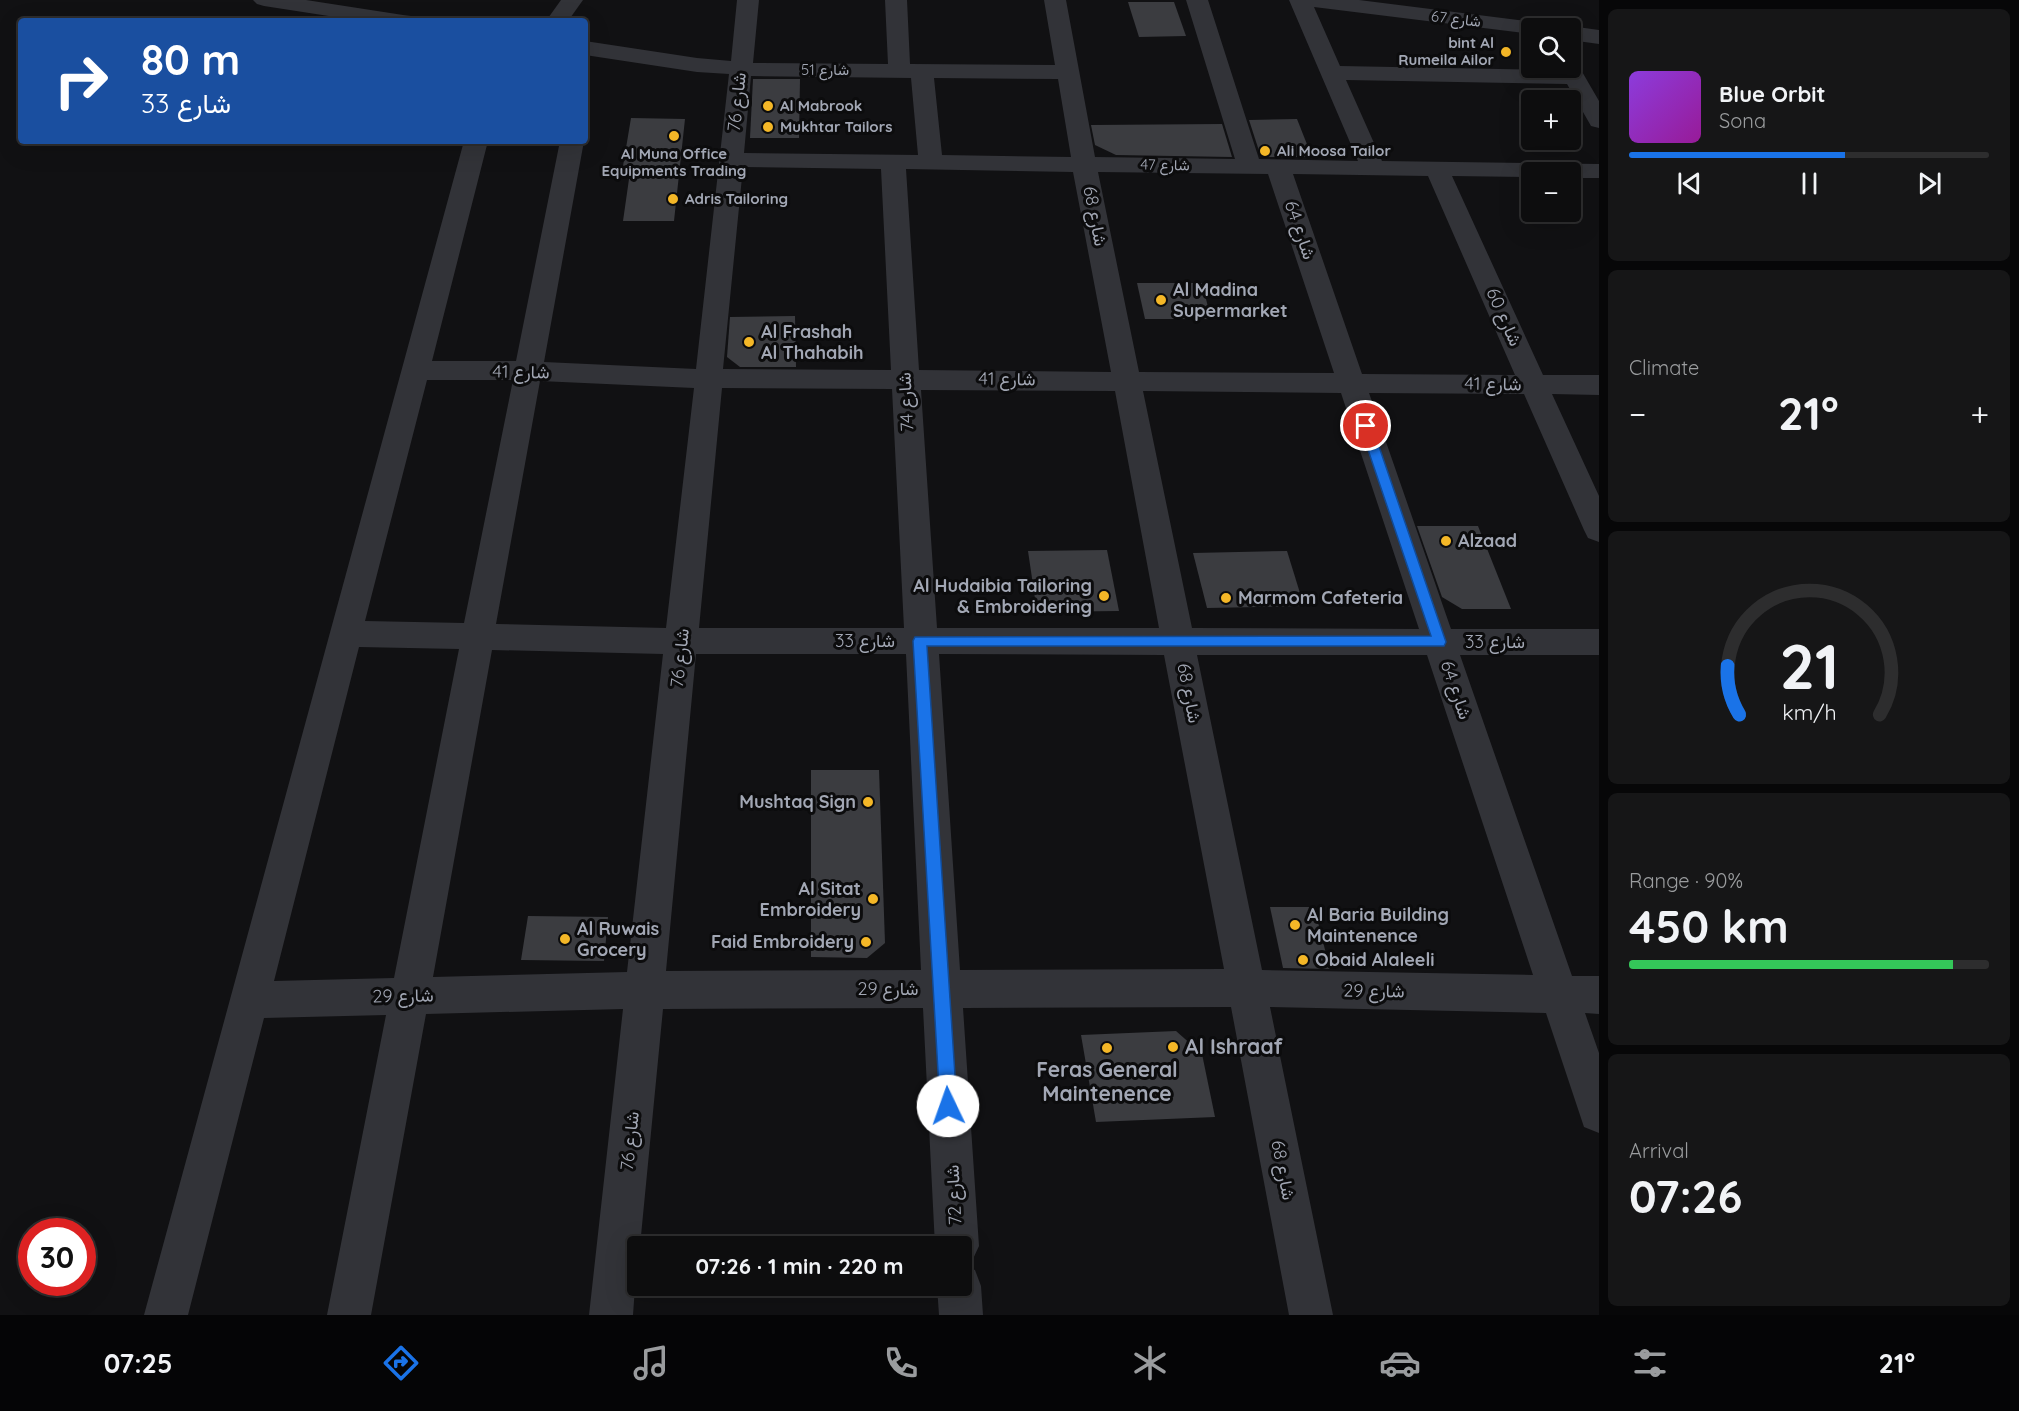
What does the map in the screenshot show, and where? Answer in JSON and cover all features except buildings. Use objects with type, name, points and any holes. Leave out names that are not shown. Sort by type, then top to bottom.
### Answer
[{"type":"street","points":[[264,0],[363,7],[394,18]]},
{"type":"street","points":[[559,18],[572,0]]},
{"type":"street","name":"شارع 76","points":[[611,1315],[748,0]]},
{"type":"street","points":[[896,0],[931,163]]},
{"type":"street","name":"شارع 68","points":[[1055,0],[1084,164],[1249,988],[1311,1315]]},
{"type":"street","name":"شارع 64","points":[[1197,0],[1352,382],[1599,1112]]},
{"type":"street","points":[[1300,0],[1372,168]]},
{"type":"street","name":"شارع 67","points":[[1306,0],[1442,8],[1521,25]]},
{"type":"street","points":[[1581,35],[1599,37]]},
{"type":"street","name":"شارع 51","points":[[588,54],[741,68],[1067,72]]},
{"type":"street","points":[[1332,73],[1521,72]]},
{"type":"street","points":[[1575,78],[1599,121]]},
{"type":"street","points":[[166,1315],[475,144]]},
{"type":"street","points":[[349,1315],[571,144]]},
{"type":"street","name":"شارع 47","points":[[731,160],[1599,171]]},
{"type":"street","name":"شارع 74","points":[[893,162],[920,641]]},
{"type":"street","name":"شارع 60","points":[[1437,169],[1599,530]]},
{"type":"street","name":"شارع 41","points":[[416,370],[528,371],[709,378],[1599,385]]},
{"type":"street","name":"شارع 33","points":[[346,634],[682,641],[1599,642]]},
{"type":"street","name":"شارع 72","points":[[920,641],[956,1236]]},
{"type":"street","name":"شارع 29","points":[[250,1000],[645,990],[1249,988],[1599,995]]},
{"type":"street","points":[[960,1296],[961,1315]]},
{"type":"place","name":"bint Al Rumeila Ailor","points":[[1506,52]]},
{"type":"place","name":"Al Mabrook","points":[[768,106]]},
{"type":"place","name":"Mukhtar Tailors","points":[[768,127]]},
{"type":"place","name":"Al Muna Office Equipments Trading","points":[[674,136]]},
{"type":"place","name":"Ali Moosa Tailor","points":[[1265,151]]},
{"type":"place","name":"Adris Tailoring","points":[[673,199]]},
{"type":"place","name":"Al Madina Supermarket","points":[[1161,300]]},
{"type":"place","name":"Al Frashah Al Thahabih","points":[[749,342]]},
{"type":"place","name":"Alzaad","points":[[1446,541]]},
{"type":"place","name":"Al Hudaibia Tailoring & Embroidering","points":[[1104,596]]},
{"type":"place","name":"Marmom Cafeteria","points":[[1226,598]]},
{"type":"place","name":"Mushtaq Sign","points":[[868,802]]},
{"type":"place","name":"Al Sitat Embroidery","points":[[873,899]]},
{"type":"place","name":"Al Baria Building Maintenence","points":[[1295,925]]},
{"type":"place","name":"Al Ruwais Grocery","points":[[565,939]]},
{"type":"place","name":"Faid Embroidery","points":[[866,942]]},
{"type":"place","name":"Obaid Alaleeli","points":[[1303,960]]},
{"type":"place","name":"Al Ishraaf","points":[[1173,1047]]},
{"type":"place","name":"Feras General Maintenence","points":[[1107,1048]]},
{"type":"route","points":[[948,1106],[920,641],[1440,642],[1366,426]]}]
